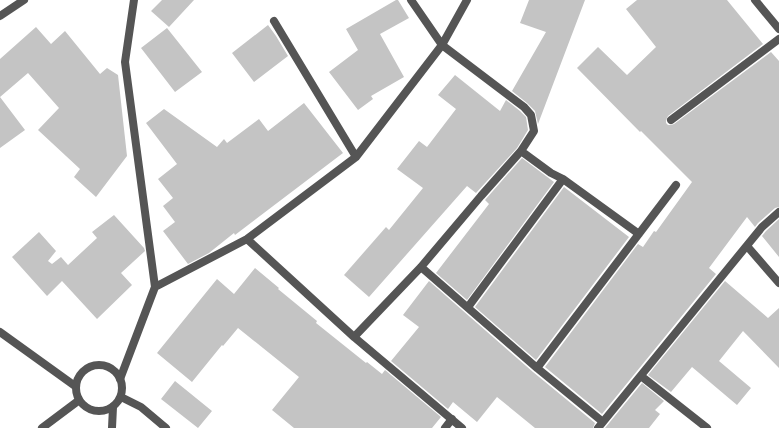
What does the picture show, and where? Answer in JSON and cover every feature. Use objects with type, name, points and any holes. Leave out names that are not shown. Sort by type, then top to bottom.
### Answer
[{"type":"street","points":[[0,16],[24,0]]},
{"type":"street","points":[[120,379],[155,287],[125,62],[134,0]]},
{"type":"street","points":[[354,337],[421,267],[521,151],[534,131],[531,115],[524,107],[442,45],[411,0]]},
{"type":"street","points":[[155,287],[247,239],[356,157],[442,45],[467,0]]},
{"type":"street","points":[[755,0],[779,29]]},
{"type":"street","points":[[274,21],[356,157]]},
{"type":"street","points":[[671,120],[779,39]]},
{"type":"street","points":[[521,151],[639,234]]},
{"type":"street","points":[[468,307],[562,179]]},
{"type":"street","points":[[537,368],[676,185]]},
{"type":"street","points":[[421,267],[601,425],[762,227],[779,212]]},
{"type":"street","points":[[247,239],[354,337],[462,428]]},
{"type":"street","points":[[747,246],[779,283]]},
{"type":"street","points":[[0,332],[75,386]]},
{"type":"street","points":[[103,365],[116,372],[120,379],[122,385],[121,397],[113,407],[106,411],[90,411],[78,401],[75,386],[77,378],[88,367],[103,365]]},
{"type":"street","points":[[641,376],[707,428]]},
{"type":"street","points":[[121,397],[141,406],[166,428]]},
{"type":"street","points":[[42,428],[78,401]]},
{"type":"street","points":[[112,428],[113,407]]},
{"type":"street","points":[[444,428],[452,419]]},
{"type":"building","points":[[162,0],[194,0],[169,27],[151,11]]},
{"type":"building","points":[[398,0],[409,18],[380,34],[404,77],[371,96],[373,99],[358,110],[329,72],[358,50],[346,29]]},
{"type":"building","points":[[529,0],[585,0],[538,124],[535,111],[512,91],[546,32],[520,23]]},
{"type":"building","points":[[637,0],[727,0],[763,44],[668,116],[666,123],[668,125],[674,124],[771,52],[779,61],[779,207],[775,208],[755,227],[747,217],[709,268],[716,274],[602,414],[545,367],[638,244],[643,247],[654,231],[656,232],[692,182],[577,68],[598,47],[627,75],[656,47],[626,9]]},
{"type":"building","points":[[268,25],[288,56],[254,82],[232,53]]},
{"type":"building","points":[[36,27],[51,44],[65,31],[100,74],[107,68],[118,75],[127,156],[96,197],[74,177],[80,169],[38,130],[59,108],[28,73],[0,97],[0,59]]},
{"type":"building","points":[[167,28],[202,72],[175,92],[141,48]]},
{"type":"building","points":[[455,75],[500,111],[506,100],[526,117],[528,130],[517,148],[476,193],[467,186],[369,297],[344,275],[386,227],[389,230],[423,188],[397,169],[419,141],[427,147],[456,109],[438,95]]},
{"type":"building","points":[[0,97],[25,130],[0,148]]},
{"type":"building","points":[[304,103],[343,153],[235,235],[234,233],[209,253],[188,264],[163,231],[175,222],[163,206],[173,198],[158,179],[177,164],[146,123],[164,109],[217,147],[224,139],[227,143],[259,119],[268,131]]},
{"type":"building","points":[[522,158],[554,182],[467,300],[436,273],[489,204],[485,200]]},
{"type":"building","points":[[564,187],[629,237],[536,360],[475,307]]},
{"type":"building","points":[[114,215],[145,251],[121,273],[132,285],[97,319],[62,281],[47,296],[12,257],[39,232],[56,251],[48,261],[52,264],[61,257],[68,265],[97,238],[92,232]]},
{"type":"building","points":[[779,219],[779,257],[762,236]]},
{"type":"building","points":[[255,268],[317,321],[316,323],[382,374],[385,370],[441,417],[432,428],[294,428],[272,410],[299,377],[238,328],[192,382],[157,353],[217,279],[234,294]]},
{"type":"building","points":[[429,281],[533,372],[595,423],[593,428],[535,428],[497,397],[477,422],[453,402],[448,409],[391,361],[419,327],[403,315]]},
{"type":"building","points":[[725,281],[768,318],[779,308],[779,368],[743,331],[719,361],[751,388],[737,405],[692,367],[671,392],[648,375]]},
{"type":"building","points":[[175,381],[212,411],[198,428],[161,399]]},
{"type":"building","points":[[642,383],[664,401],[655,410],[660,414],[649,428],[605,428]]}]
